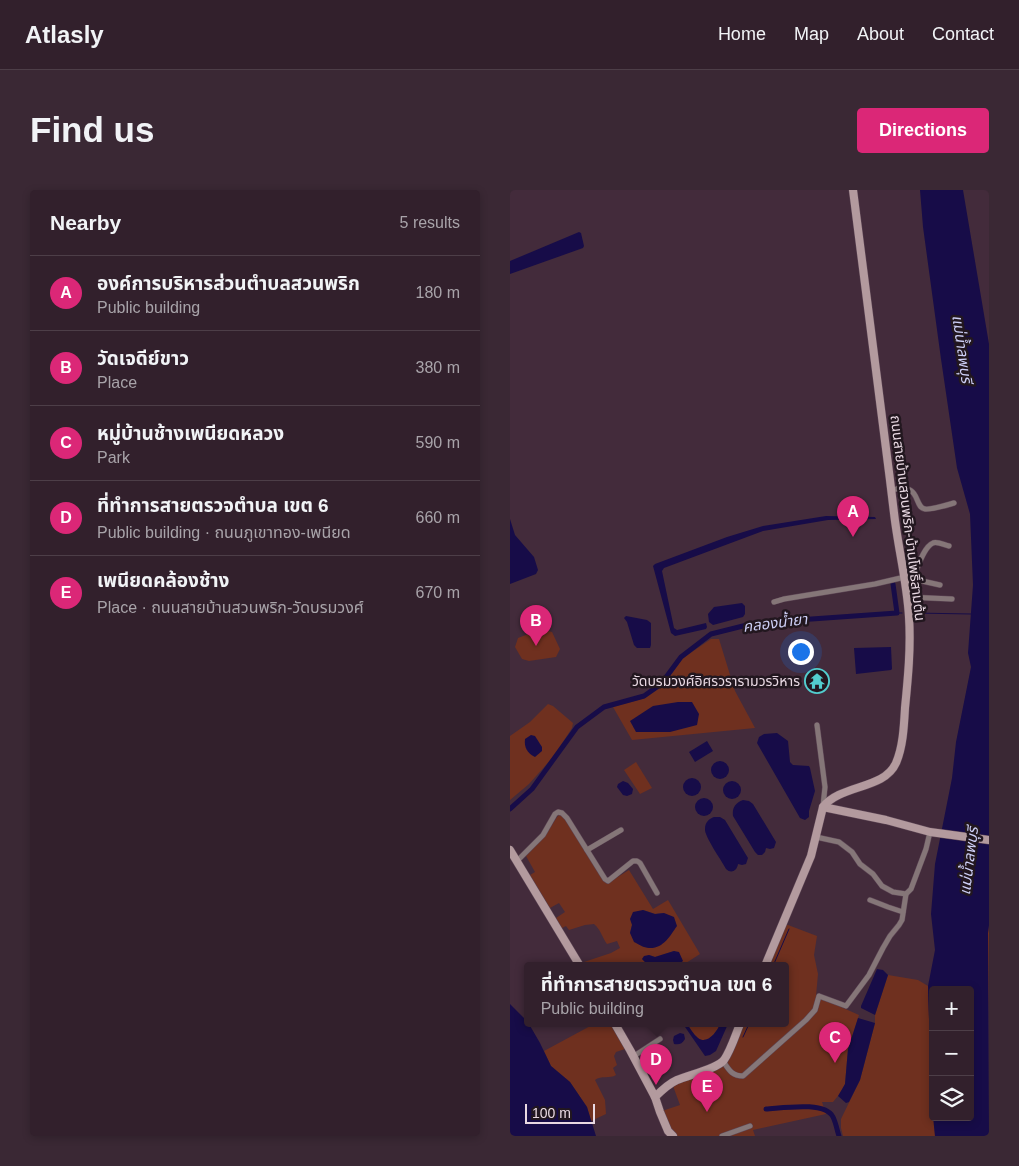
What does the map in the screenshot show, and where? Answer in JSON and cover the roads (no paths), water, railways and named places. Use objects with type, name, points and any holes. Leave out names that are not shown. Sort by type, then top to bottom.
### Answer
[{"type":"street","name":"ถนนสายบ้านสวนพริก-บ้านโพธิ์สามต้น","points":[[823,807],[827,801],[840,794],[886,776],[895,765],[900,751],[909,672],[908,580],[895,526],[880,391],[853,190]]},
{"type":"street","points":[[891,490],[910,490],[915,494],[920,506],[925,509],[954,503]]},
{"type":"street","points":[[908,580],[928,547],[933,543],[949,546]]},
{"type":"street","points":[[774,602],[784,598],[908,580],[940,585]]},
{"type":"street","points":[[907,597],[952,599]]},
{"type":"street","points":[[767,962],[805,873],[823,807],[826,787],[817,725]]},
{"type":"street","points":[[840,794],[837,802],[840,810]]},
{"type":"street","points":[[823,807],[932,832],[989,840]]},
{"type":"street","points":[[578,962],[513,857],[536,843],[555,814],[558,812],[562,813],[567,818],[605,879],[608,881],[634,861],[637,861],[657,892]]},
{"type":"street","points":[[587,850],[621,830]]},
{"type":"street","points":[[723,1062],[730,1072],[737,1076],[743,1076],[806,1020],[815,1010],[819,996],[846,1006],[869,975],[890,936],[900,925],[906,894],[911,889],[932,832]]},
{"type":"street","points":[[816,837],[839,842],[852,852],[860,864],[882,886],[893,892],[906,894]]},
{"type":"street","points":[[870,900],[903,912]]},
{"type":"street","points":[[617,1027],[655,1097],[668,1131],[673,1136]]},
{"type":"street","points":[[655,1097],[675,1081],[723,1062],[739,1027]]},
{"type":"street","points":[[634,1056],[660,1039]]},
{"type":"street","points":[[722,1136],[750,1126]]},
{"type":"water","name":"แม่น้ำลพบุรี","points":[[920,190],[963,190],[989,344],[989,1136],[935,1136],[933,1121],[974,1121],[974,986],[929,986],[929,1020],[928,986],[935,950],[931,914],[935,864],[971,667],[968,653],[973,585],[970,514],[957,468],[923,227]]},
{"type":"water","points":[[579,232],[581,233],[583,248],[510,274],[510,261]]},
{"type":"water","points":[[826,516],[875,517],[876,519],[828,520],[763,531],[664,568],[662,571],[674,628],[677,630],[706,623],[707,627],[706,629],[675,636],[671,633],[653,566],[655,564],[727,537],[763,526]]},
{"type":"water","points":[[510,519],[515,535],[534,557],[538,570],[536,574],[510,584]]},
{"type":"water","points":[[742,603],[745,606],[743,617],[713,625],[709,622],[708,614],[714,607]]},
{"type":"water","points":[[626,616],[647,620],[651,623],[650,648],[637,648],[634,645],[624,618]]},
{"type":"water","points":[[891,647],[891,670],[856,674],[854,648]]},
{"type":"water","points":[[692,702],[699,714],[697,725],[670,732],[636,732],[630,721],[653,706]]},
{"type":"water","points":[[777,733],[788,741],[790,762],[793,765],[809,766],[810,768],[815,791],[809,817],[805,820],[800,818],[757,743],[759,737],[764,734]]},
{"type":"water","points":[[531,735],[535,736],[542,747],[542,751],[535,757],[528,752],[525,745],[525,739]]},
{"type":"water","points":[[707,741],[713,751],[695,762],[689,752]]},
{"type":"water","points":[[716,761],[724,761],[729,766],[727,777],[716,779],[711,774],[711,766]]},
{"type":"water","points":[[688,778],[696,778],[701,783],[699,794],[688,796],[683,791],[683,783]]},
{"type":"water","points":[[623,781],[628,783],[633,789],[632,794],[623,795],[617,787]]},
{"type":"water","points":[[728,781],[736,781],[741,786],[739,797],[728,799],[723,794],[723,786]]},
{"type":"water","points":[[700,798],[708,798],[713,803],[711,814],[700,816],[695,811],[695,803]]},
{"type":"water","points":[[743,800],[753,804],[776,842],[774,848],[766,848],[762,855],[758,855],[755,852],[733,816],[735,806]]},
{"type":"water","points":[[714,817],[720,817],[725,820],[748,858],[746,864],[738,864],[733,871],[726,869],[705,832],[707,823]]},
{"type":"water","points":[[643,910],[655,914],[664,913],[674,917],[677,926],[666,941],[654,948],[641,946],[634,942],[630,933],[632,925],[630,919],[633,912]]},
{"type":"water","points":[[674,951],[679,952],[683,961],[645,962],[642,959],[644,956],[649,955],[655,957]]},
{"type":"water","points":[[877,969],[883,970],[888,975],[875,1015],[861,1008],[861,1006]]},
{"type":"water","points":[[510,1004],[524,1018],[524,1027],[531,1027],[551,1066],[570,1082],[587,1107],[596,1136],[510,1136]]},
{"type":"water","points":[[858,1018],[875,1023],[860,1080],[849,1102],[846,1103],[838,1096],[845,1084],[848,1049]]},
{"type":"water","points":[[685,1027],[689,1027],[701,1040],[705,1040],[714,1034],[719,1027],[727,1027],[716,1051],[705,1056]]},
{"type":"water","points":[[680,1033],[684,1034],[685,1039],[680,1044],[674,1044],[674,1036]]},
{"type":"waterway","name":"คลองน้ำยา","points":[[510,809],[532,789],[577,727],[604,707],[644,696],[661,684],[681,657],[711,634],[755,623],[897,613],[893,584]]},
{"type":"waterway","name":"คลองน้ำยา","points":[[897,613],[902,613]]},
{"type":"waterway","name":"คลองน้ำยา","points":[[913,613],[971,614]]},
{"type":"waterway","points":[[775,962],[789,929]]},
{"type":"waterway","points":[[743,1037],[748,1027]]},
{"type":"waterway","points":[[766,1109],[793,1107],[822,1109],[829,1112],[833,1117],[839,1136]]},
{"type":"place","name":"องค์การบริหารส่วนตำบลสวนพริก","points":[[853,537]]},
{"type":"place","name":"วัดเจดีย์ขาว","points":[[536,646]]},
{"type":"place","name":"วัดบรมวงศ์อิศรวรารามวรวิหาร","points":[[817,681]]},
{"type":"place","name":"หมู่บ้านช้างเพนียดหลวง","points":[[835,1063]]},
{"type":"place","name":"ที่ทำการสายตรวจตำบล เขต 6","points":[[656,1085]]},
{"type":"place","name":"เพนียดคล้องช้าง","points":[[707,1112]]}]
